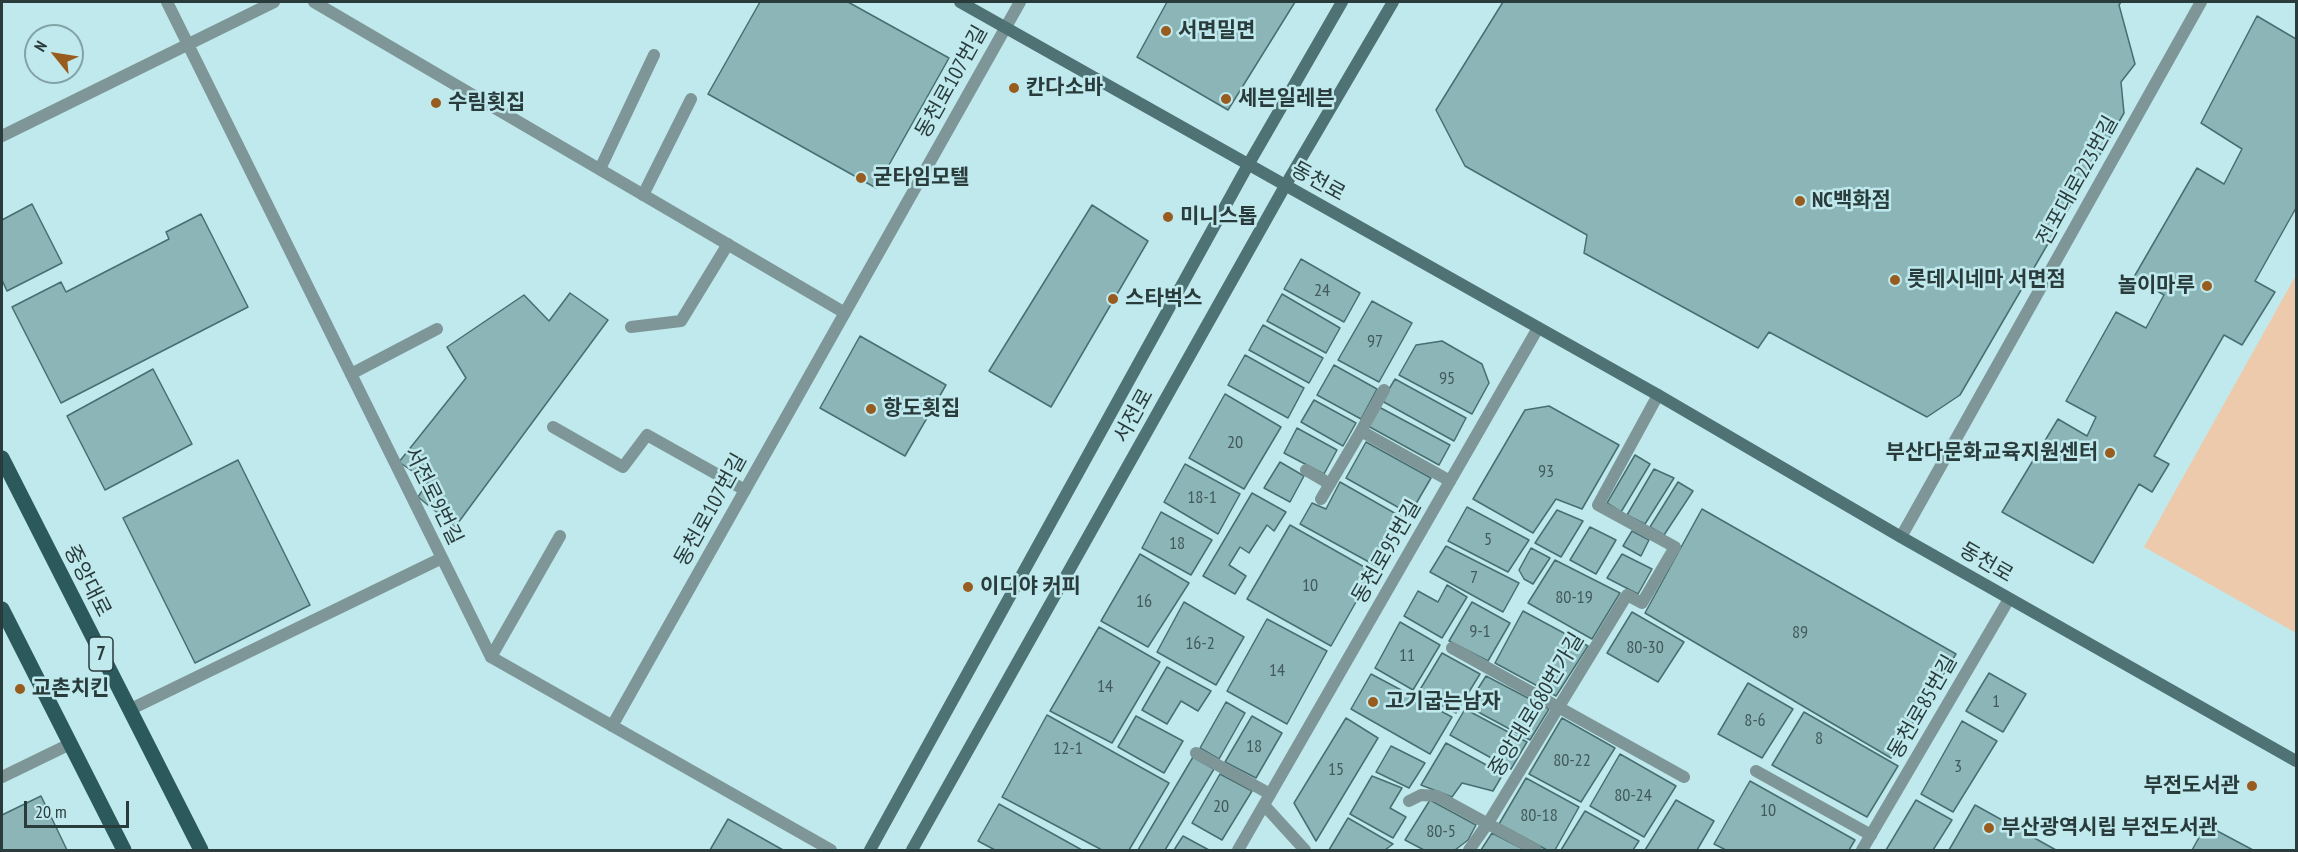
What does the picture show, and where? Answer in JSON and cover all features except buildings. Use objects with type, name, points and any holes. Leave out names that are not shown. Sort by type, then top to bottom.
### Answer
[{"type":"main road","name":"동천로","points":[[960,2],[1658,395],[2009,599],[2296,761]]},
{"type":"main road","name":"서전로","points":[[870,850],[1248,165],[1342,2]]},
{"type":"main road","name":"서전로","points":[[912,850],[1285,186],[1393,2]]},
{"type":"main road","name":"중앙대로","points":[[2,458],[201,850]]},
{"type":"main road","points":[[2,609],[124,850]]},
{"type":"street","name":"서전로9번길","points":[[167,2],[491,657]]},
{"type":"street","points":[[2,136],[274,2]]},
{"type":"street","points":[[314,2],[845,313]]},
{"type":"street","name":"동천로107번길","points":[[612,726],[1020,2]]},
{"type":"street","name":"전포대로223번길","points":[[1901,537],[2201,2]]},
{"type":"street","points":[[600,170],[654,56]]},
{"type":"street","points":[[643,195],[692,99]]},
{"type":"street","points":[[631,327],[681,321],[728,244]]},
{"type":"street","name":"동천로95번길","points":[[1238,850],[1538,328]]},
{"type":"street","points":[[351,374],[437,329]]},
{"type":"street","points":[[1321,499],[1384,390]]},
{"type":"street","name":"중앙대로680번가길","points":[[1469,850],[1560,707],[1627,595],[1642,603],[1675,547],[1598,505],[1658,395]]},
{"type":"street","points":[[553,427],[623,467],[647,435],[745,490]]},
{"type":"street","points":[[1361,431],[1450,481]]},
{"type":"street","points":[[1306,470],[1330,484]]},
{"type":"street","points":[[560,536],[491,657],[831,850]]},
{"type":"street","points":[[129,710],[442,558]]},
{"type":"street","name":"동천로85번길","points":[[1862,850],[2009,599]]},
{"type":"street","points":[[1452,648],[1684,777]]},
{"type":"street","points":[[2,777],[70,744]]},
{"type":"street","points":[[1196,753],[1267,799],[1305,850]]},
{"type":"street","points":[[1756,771],[1871,835]]},
{"type":"street","points":[[1409,801],[1421,795],[1437,796],[1536,850]]},
{"type":"shaded area","points":[[2296,275],[2296,633],[2144,547]]},
{"type":"place","name":"서면밀면","points":[[1166,31]]},
{"type":"place","name":"칸다소바","points":[[1014,88]]},
{"type":"place","name":"세븐일레븐","points":[[1226,99]]},
{"type":"place","name":"수림횟집","points":[[436,103]]},
{"type":"place","name":"굳타임모텔","points":[[861,178]]},
{"type":"place","name":"NC백화점","points":[[1800,201]]},
{"type":"place","name":"미니스톱","points":[[1168,217]]},
{"type":"place","name":"롯데시네마 서면점","points":[[1895,280]]},
{"type":"place","name":"놀이마루","points":[[2207,286]]},
{"type":"place","name":"스타벅스","points":[[1113,299]]},
{"type":"place","name":"항도횟집","points":[[871,409]]},
{"type":"place","name":"부산다문화교육지원센터","points":[[2110,453]]},
{"type":"place","name":"이디야 커피","points":[[968,587]]},
{"type":"place","name":"교촌치킨","points":[[20,689]]},
{"type":"place","name":"고기굽는남자","points":[[1373,702]]},
{"type":"place","name":"부전도서관","points":[[2252,786]]},
{"type":"place","name":"부산광역시립 부전도서관","points":[[1989,828]]}]
